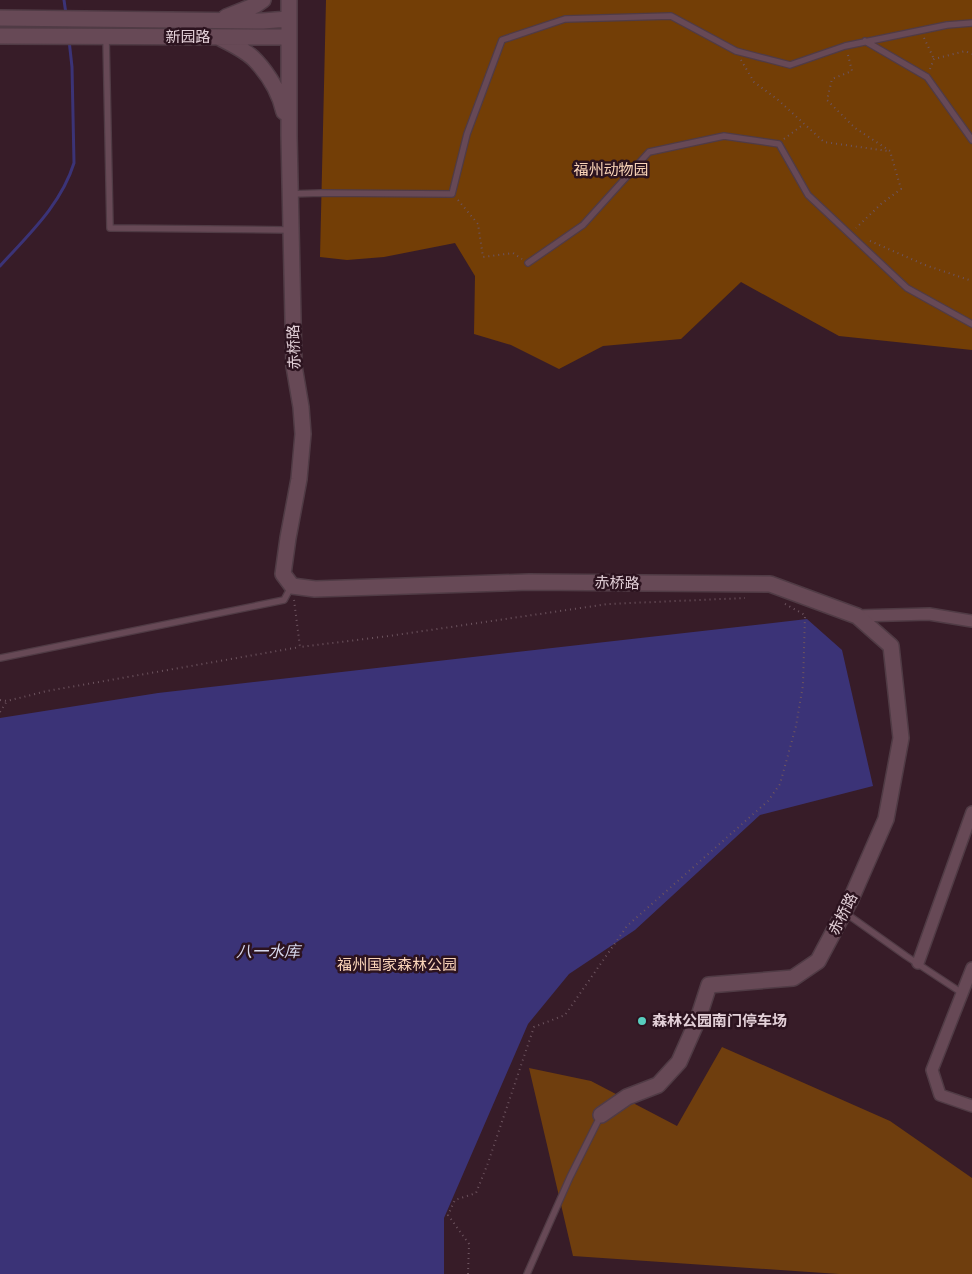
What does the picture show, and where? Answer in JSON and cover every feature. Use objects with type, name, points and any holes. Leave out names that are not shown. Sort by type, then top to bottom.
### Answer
[{"type":"street","points":[[217,20],[256,5],[263,0]]},
{"type":"street","name":"赤桥路","points":[[289,0],[289,136],[294,366],[301,407],[303,434],[299,479],[283,574],[292,586],[315,589],[529,582],[770,584],[857,616],[891,646],[901,738],[886,819],[844,912],[818,961],[793,978],[709,985],[698,1019],[679,1062],[658,1085],[627,1097],[601,1115]]},
{"type":"street","name":"新园路","points":[[0,18],[264,21],[288,19]]},
{"type":"street","name":"新园路","points":[[0,36],[289,37]]},
{"type":"street","points":[[216,37],[236,46],[256,60],[281,99],[289,136]]},
{"type":"street","points":[[857,616],[929,614],[972,621]]},
{"type":"street","points":[[918,964],[972,812]]},
{"type":"street","points":[[972,968],[967,996],[932,1070],[940,1095],[972,1106]]},
{"type":"lane","points":[[290,194],[452,194],[467,134],[502,40],[565,19],[671,16],[736,51],[790,65],[865,41],[920,30],[972,23]]},
{"type":"lane","points":[[106,36],[110,228],[292,230]]},
{"type":"lane","points":[[865,41],[928,77],[972,140]]},
{"type":"lane","points":[[528,263],[583,225],[649,152],[724,136],[779,144],[808,195],[907,288],[972,324]]},
{"type":"lane","points":[[0,658],[284,600],[292,586]]},
{"type":"lane","points":[[844,912],[967,996]]},
{"type":"lane","points":[[527,1274],[570,1177],[601,1115]]},
{"type":"path","points":[[920,30],[934,59],[928,77]]},
{"type":"path","points":[[845,46],[852,71],[832,79],[827,100],[855,128],[890,151],[901,189],[881,204],[851,234],[925,266],[972,281]]},
{"type":"path","points":[[736,51],[754,82],[777,99],[824,142],[890,151]]},
{"type":"path","points":[[934,59],[965,52],[972,54]]},
{"type":"path","points":[[779,144],[804,124]]},
{"type":"path","points":[[452,194],[478,224],[483,257],[513,253],[528,263]]},
{"type":"path","points":[[292,586],[300,647]]},
{"type":"path","points":[[0,700],[7,701],[47,691],[300,647],[608,604],[752,597]]},
{"type":"path","points":[[468,1274],[469,1244],[448,1216],[455,1200],[476,1193],[534,1028],[565,1015],[627,926],[768,801],[780,784],[796,726],[803,685],[805,615],[780,601]]},
{"type":"path","points":[[0,712],[7,701]]},
{"type":"green space","name":"福州动物园","points":[[326,0],[972,0],[972,350],[839,336],[741,282],[681,339],[603,346],[559,369],[511,345],[474,334],[475,276],[455,243],[384,257],[347,260],[320,257]]},
{"type":"shaded area","points":[[722,1047],[890,1121],[972,1178],[972,1274],[839,1274],[573,1256],[529,1068],[591,1081],[677,1126]]},
{"type":"water","name":"八一水库","points":[[807,619],[842,650],[873,786],[760,815],[635,930],[569,974],[528,1024],[444,1218],[444,1274],[0,1274],[0,718],[158,693]]},
{"type":"waterway","points":[[64,0],[66,14]]},
{"type":"waterway","points":[[0,266],[43,219],[61,192],[74,163],[72,67],[69,40]]},
{"type":"place","name":"森林公园南门停车场","points":[[642,1021]]},
{"type":"park label","name":"福州国家森林公园","points":[[397,965]]}]
